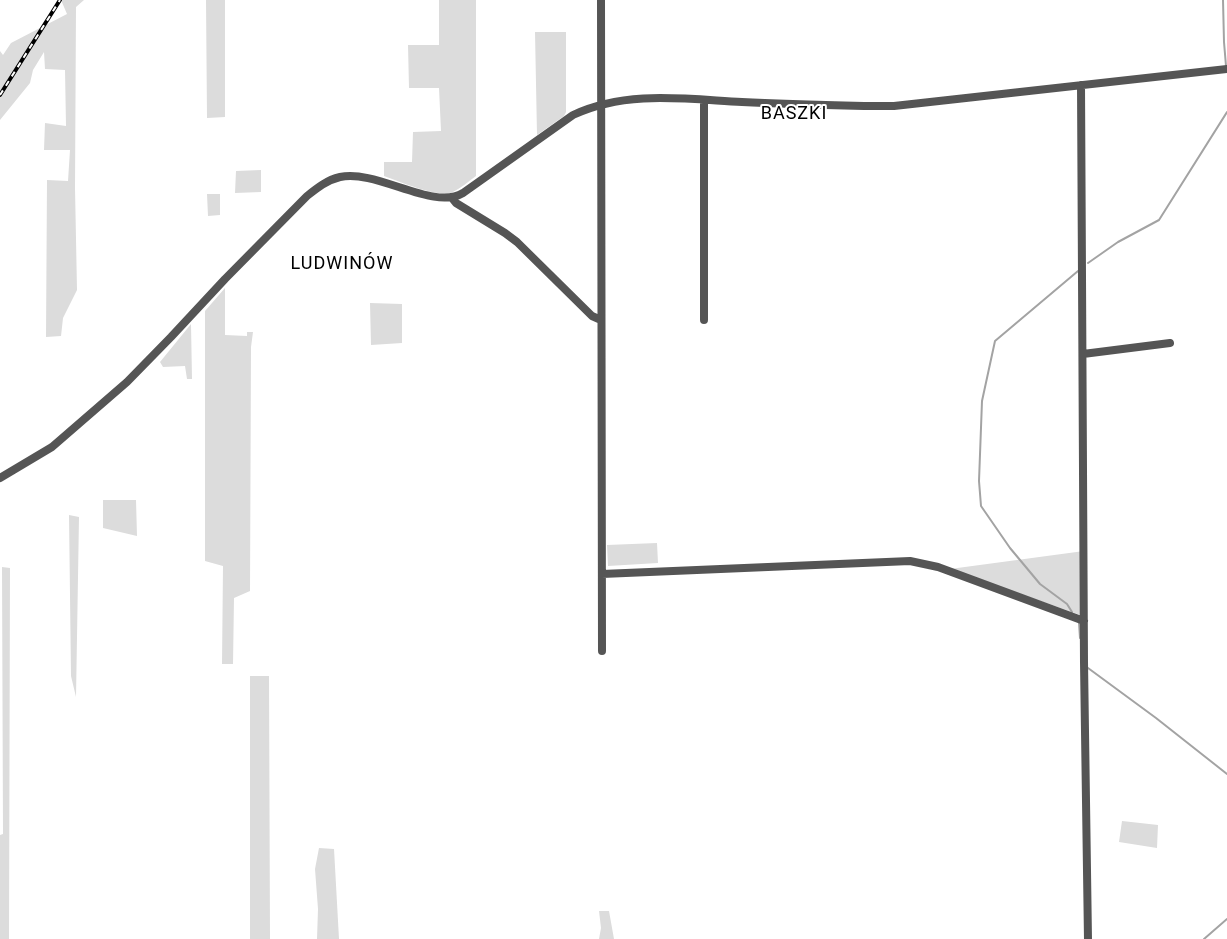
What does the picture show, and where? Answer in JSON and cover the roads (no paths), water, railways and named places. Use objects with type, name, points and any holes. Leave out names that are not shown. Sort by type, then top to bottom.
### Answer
[{"type":"street","points":[[601,0],[602,651]]},
{"type":"street","points":[[0,478],[52,447],[127,382],[307,196],[322,184],[342,177],[356,176],[435,196],[452,198],[463,193],[562,122],[583,110],[619,100],[640,98],[882,106],[931,103],[1227,69]]},
{"type":"street","points":[[1081,85],[1088,939]]},
{"type":"street","points":[[704,100],[704,320]]},
{"type":"street","points":[[452,198],[456,203],[505,233],[592,316],[601,320]]},
{"type":"street","points":[[1083,354],[1170,343]]},
{"type":"street","points":[[602,574],[910,561],[938,567],[1084,621]]},
{"type":"waterway","points":[[1223,0],[1226,66]]},
{"type":"waterway","points":[[1088,263],[1118,242],[1159,220],[1227,112]]},
{"type":"waterway","points":[[1072,612],[1067,604],[1040,584],[1010,548],[981,506],[979,481],[982,401],[995,341],[1078,271]]},
{"type":"waterway","points":[[1079,623],[1080,638]]},
{"type":"waterway","points":[[1088,668],[1227,774]]},
{"type":"waterway","points":[[1204,939],[1227,919]]},
{"type":"railway","points":[[0,95],[60,0]]},
{"type":"district","name":"BASZKI","points":[[794,114]]},
{"type":"district","name":"LUDWINÓW","points":[[342,264]]}]
